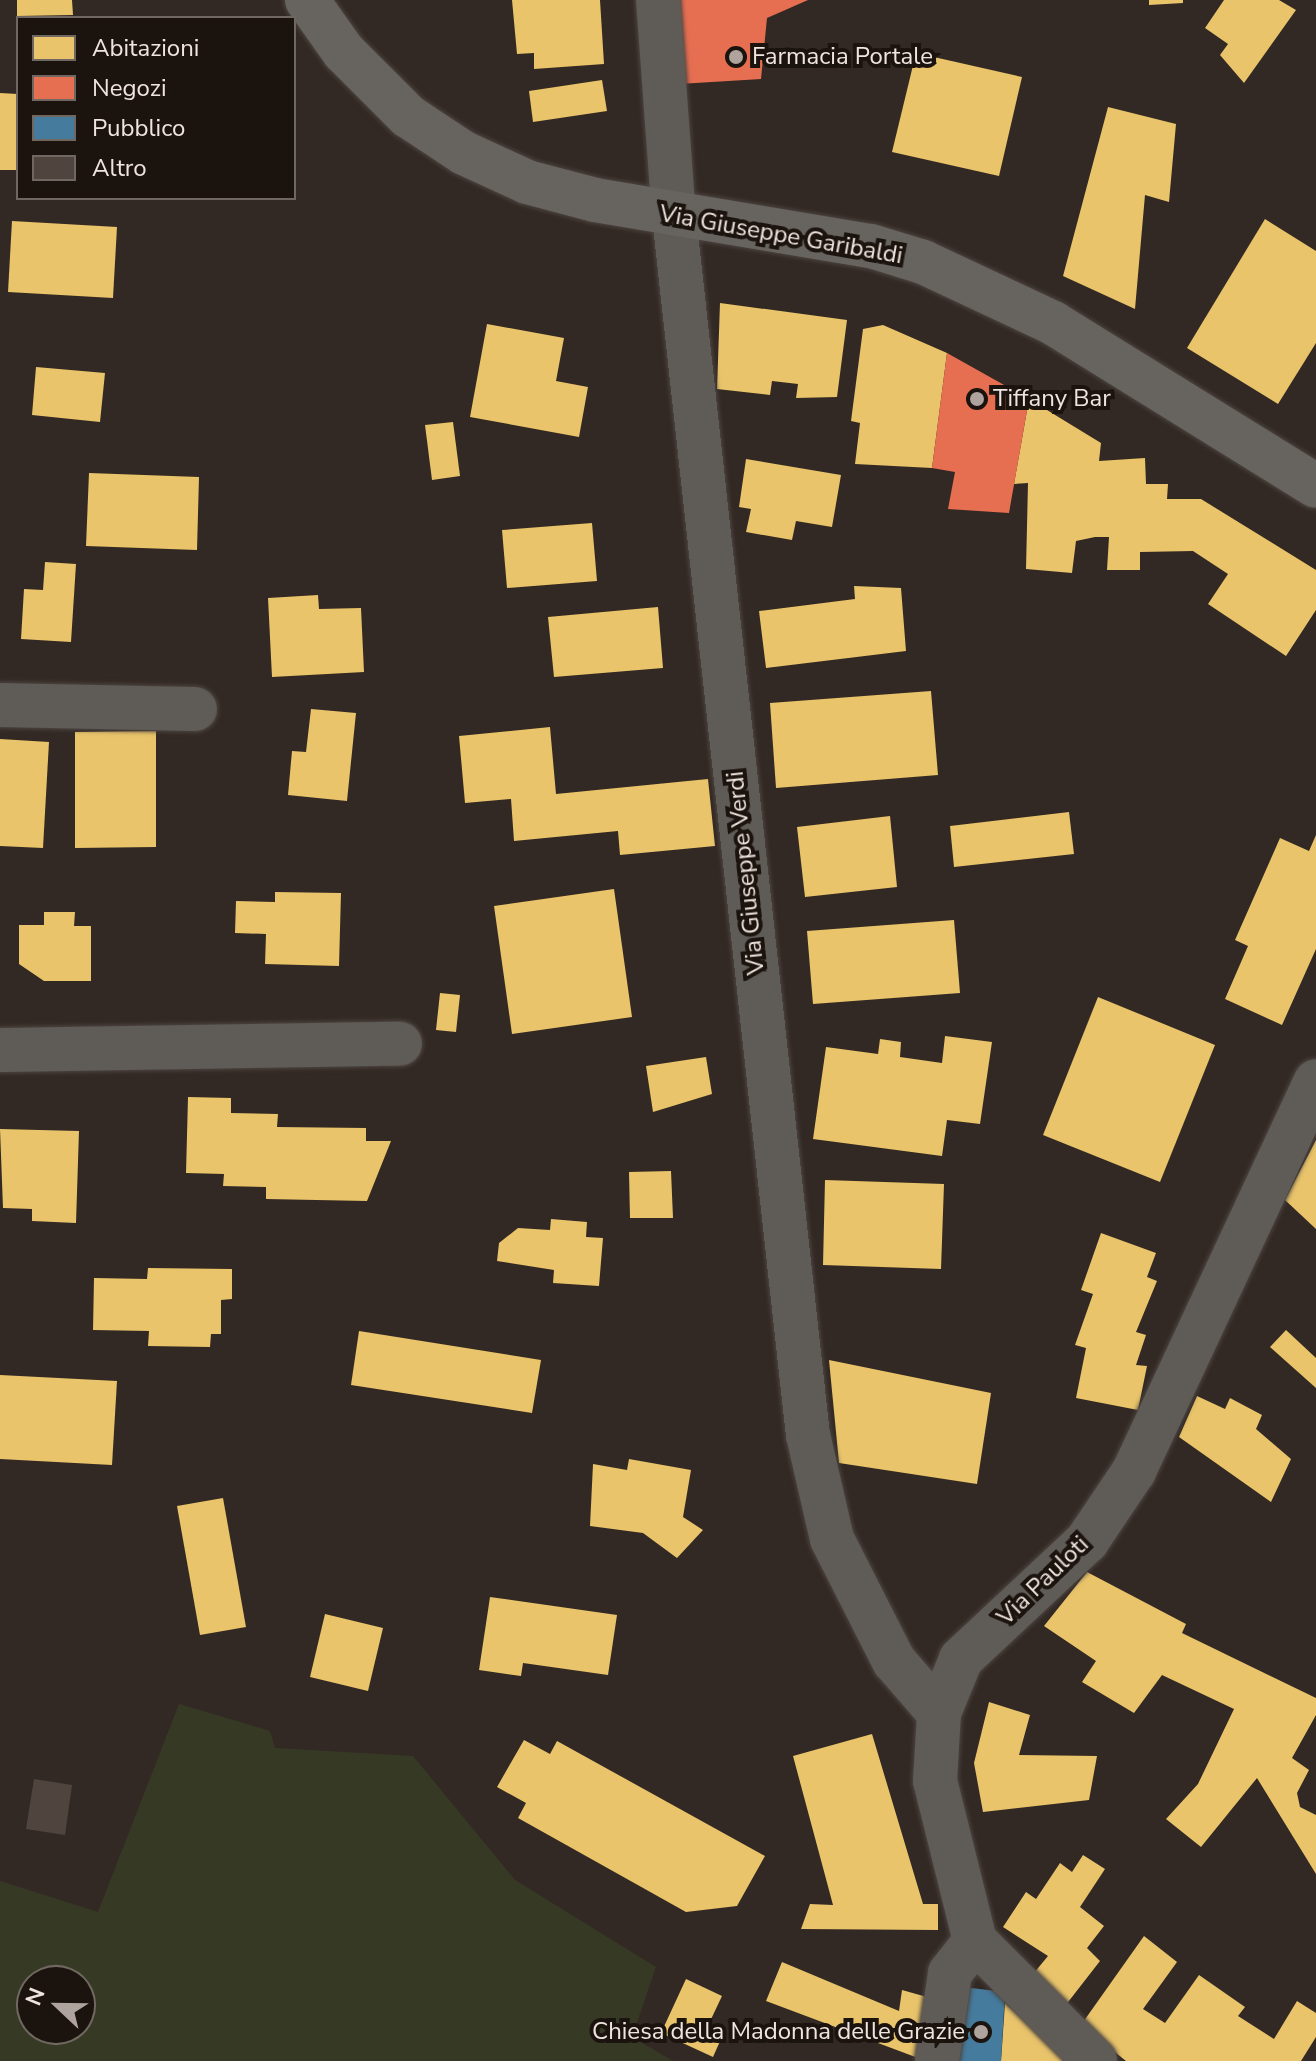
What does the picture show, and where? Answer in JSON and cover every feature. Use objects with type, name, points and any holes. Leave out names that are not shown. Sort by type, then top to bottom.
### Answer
[{"type":"main road","name":"Via Giuseppe Garibaldi","points":[[307,0],[344,52],[408,116],[464,153],[527,182],[674,216],[871,246],[957,276],[1053,323],[1316,486]]},
{"type":"street","name":"Via Giuseppe Verdi","points":[[658,0],[674,216],[808,1435],[832,1539],[894,1661],[939,1713]]},
{"type":"street","points":[[0,705],[195,709]]},
{"type":"street","points":[[0,1050],[400,1044]]},
{"type":"street","name":"Via Pauloti","points":[[975,1941],[935,1781],[939,1713],[961,1659],[1087,1541],[1134,1471],[1316,1081]]},
{"type":"street","points":[[937,2061],[950,1973],[975,1941],[1095,2061]]},
{"type":"green space","points":[[179,1704],[270,1731],[275,1748],[413,1756],[515,1880],[656,1967],[632,2037],[673,2061],[0,2061],[0,1881],[98,1912]]},
{"type":"building: Abitazioni","points":[[17,0],[72,0],[73,15],[17,16]]},
{"type":"building: Abitazioni","points":[[512,0],[600,0],[604,64],[534,69],[534,53],[517,54]]},
{"type":"building: Abitazioni","points":[[1149,0],[1183,0],[1183,3],[1149,5]]},
{"type":"building: Abitazioni","points":[[1224,0],[1279,0],[1296,10],[1244,83],[1220,55],[1228,44],[1205,28]]},
{"type":"building: Abitazioni","points":[[916,53],[1022,77],[999,176],[892,152]]},
{"type":"building: Abitazioni","points":[[602,80],[607,111],[533,122],[529,91]]},
{"type":"building: Abitazioni","points":[[0,93],[16,94],[16,170],[0,170]]},
{"type":"building: Abitazioni","points":[[1108,107],[1176,124],[1169,202],[1145,195],[1135,309],[1063,276]]},
{"type":"building: Abitazioni","points":[[1265,219],[1316,251],[1316,343],[1278,404],[1187,348]]},
{"type":"building: Abitazioni","points":[[12,221],[117,227],[113,298],[8,292]]},
{"type":"building: Abitazioni","points":[[720,303],[847,320],[837,397],[796,398],[798,384],[772,381],[770,395],[717,389]]},
{"type":"building: Abitazioni","points":[[487,324],[564,338],[556,381],[588,387],[579,437],[470,417]]},
{"type":"building: Abitazioni","points":[[883,325],[947,353],[932,468],[855,464],[860,423],[851,421],[863,329]]},
{"type":"building: Abitazioni","points":[[36,367],[105,373],[100,422],[32,415]]},
{"type":"building: Abitazioni","points":[[1029,399],[1101,443],[1099,461],[1145,458],[1146,484],[1168,484],[1167,499],[1201,499],[1316,570],[1316,610],[1286,656],[1208,604],[1228,574],[1193,551],[1140,552],[1140,570],[1107,570],[1109,537],[1095,537],[1076,541],[1072,573],[1026,569],[1028,483],[1014,484]]},
{"type":"building: Abitazioni","points":[[453,422],[460,476],[432,480],[425,425]]},
{"type":"building: Abitazioni","points":[[746,459],[841,475],[832,527],[796,521],[792,540],[746,532],[751,509],[739,507]]},
{"type":"building: Abitazioni","points":[[89,473],[199,477],[197,550],[86,546]]},
{"type":"building: Abitazioni","points":[[592,523],[597,581],[507,588],[502,530]]},
{"type":"building: Abitazioni","points":[[45,562],[76,564],[71,642],[21,639],[24,589],[43,590]]},
{"type":"building: Abitazioni","points":[[854,586],[901,588],[906,651],[766,668],[759,611],[855,599]]},
{"type":"building: Abitazioni","points":[[318,595],[319,609],[361,608],[364,672],[272,677],[268,598]]},
{"type":"building: Abitazioni","points":[[658,607],[663,668],[554,677],[548,617]]},
{"type":"building: Abitazioni","points":[[931,691],[938,775],[776,788],[770,703]]},
{"type":"building: Abitazioni","points":[[311,709],[356,713],[347,801],[288,795],[292,751],[306,752]]},
{"type":"building: Abitazioni","points":[[550,727],[556,794],[708,779],[715,846],[620,855],[618,831],[514,841],[511,799],[465,803],[459,736]]},
{"type":"building: Abitazioni","points":[[156,731],[156,847],[75,848],[75,732]]},
{"type":"building: Abitazioni","points":[[0,739],[49,742],[43,848],[0,846]]},
{"type":"building: Abitazioni","points":[[1069,812],[1074,854],[954,867],[950,826]]},
{"type":"building: Abitazioni","points":[[890,816],[897,887],[805,897],[797,827]]},
{"type":"building: Abitazioni","points":[[1316,835],[1316,949],[1282,1025],[1225,999],[1248,946],[1235,940],[1280,838],[1309,851]]},
{"type":"building: Abitazioni","points":[[614,889],[632,1017],[512,1034],[494,906]]},
{"type":"building: Abitazioni","points":[[275,892],[341,893],[339,966],[265,964],[266,934],[235,933],[236,901],[275,902]]},
{"type":"building: Abitazioni","points":[[44,912],[75,912],[74,926],[91,926],[91,981],[44,981],[19,964],[19,925],[44,925]]},
{"type":"building: Abitazioni","points":[[954,920],[960,993],[813,1004],[807,931]]},
{"type":"building: Abitazioni","points":[[440,993],[460,995],[456,1032],[436,1030]]},
{"type":"building: Abitazioni","points":[[1098,997],[1215,1045],[1160,1182],[1043,1135]]},
{"type":"building: Abitazioni","points":[[945,1036],[992,1042],[980,1124],[947,1120],[942,1156],[813,1139],[826,1047],[878,1054],[880,1039],[901,1042],[900,1057],[942,1063]]},
{"type":"building: Abitazioni","points":[[706,1057],[712,1094],[653,1112],[646,1066]]},
{"type":"building: Abitazioni","points":[[188,1097],[231,1098],[231,1113],[278,1114],[277,1127],[366,1128],[366,1141],[391,1141],[367,1201],[266,1199],[266,1187],[223,1186],[224,1174],[186,1173]]},
{"type":"building: Abitazioni","points":[[0,1129],[79,1131],[76,1223],[32,1221],[32,1209],[3,1208]]},
{"type":"building: Abitazioni","points":[[1316,1140],[1316,1229],[1285,1200]]},
{"type":"building: Abitazioni","points":[[671,1171],[673,1218],[630,1218],[629,1172]]},
{"type":"building: Abitazioni","points":[[825,1180],[944,1184],[941,1269],[823,1265]]},
{"type":"building: Abitazioni","points":[[551,1219],[587,1222],[586,1237],[603,1238],[599,1286],[553,1283],[554,1270],[497,1261],[499,1243],[518,1228],[550,1230]]},
{"type":"building: Abitazioni","points":[[1101,1233],[1156,1253],[1147,1277],[1157,1281],[1136,1332],[1146,1335],[1136,1365],[1147,1366],[1138,1410],[1076,1398],[1086,1348],[1075,1345],[1093,1294],[1081,1290]]},
{"type":"building: Abitazioni","points":[[148,1268],[232,1269],[232,1299],[221,1300],[221,1334],[211,1334],[210,1347],[148,1346],[149,1331],[93,1330],[94,1278],[147,1279]]},
{"type":"building: Abitazioni","points":[[1286,1330],[1316,1358],[1316,1388],[1270,1347]]},
{"type":"building: Abitazioni","points":[[359,1331],[541,1360],[532,1413],[351,1385]]},
{"type":"building: Abitazioni","points":[[829,1360],[991,1393],[977,1484],[839,1463]]},
{"type":"building: Abitazioni","points":[[0,1375],[117,1381],[112,1465],[0,1459]]},
{"type":"building: Abitazioni","points":[[1197,1396],[1225,1409],[1230,1398],[1262,1415],[1256,1429],[1291,1459],[1271,1502],[1179,1437]]},
{"type":"building: Abitazioni","points":[[629,1459],[691,1470],[683,1517],[703,1530],[677,1558],[643,1533],[590,1526],[593,1464],[627,1470]]},
{"type":"building: Abitazioni","points":[[223,1498],[246,1627],[200,1635],[177,1506]]},
{"type":"building: Abitazioni","points":[[1087,1572],[1186,1624],[1182,1633],[1316,1698],[1316,1715],[1292,1758],[1309,1770],[1297,1793],[1300,1807],[1316,1815],[1316,1874],[1257,1778],[1201,1847],[1166,1819],[1198,1784],[1234,1709],[1162,1675],[1134,1713],[1082,1682],[1096,1661],[1044,1626]]},
{"type":"building: Abitazioni","points":[[490,1597],[617,1615],[608,1675],[523,1663],[521,1676],[479,1670]]},
{"type":"building: Abitazioni","points":[[325,1614],[383,1628],[368,1691],[310,1677]]},
{"type":"building: Abitazioni","points":[[989,1702],[1030,1715],[1019,1755],[1097,1756],[1089,1800],[983,1812],[974,1763]]},
{"type":"building: Abitazioni","points":[[872,1734],[923,1904],[938,1904],[938,1930],[801,1929],[810,1904],[833,1905],[793,1756]]},
{"type":"building: Abitazioni","points":[[524,1740],[550,1754],[557,1741],[765,1856],[737,1906],[686,1912],[518,1818],[526,1803],[497,1787]]},
{"type":"building: Abitazioni","points":[[1083,1855],[1105,1869],[1080,1907],[1104,1926],[1087,1948],[1100,1961],[1065,2006],[1029,1979],[1048,1956],[1003,1927],[1026,1892],[1036,1899],[1060,1863],[1072,1872]]},
{"type":"building: Abitazioni","points":[[1144,1936],[1177,1962],[1143,2009],[1165,2023],[1199,1975],[1245,2007],[1238,2016],[1274,2039],[1297,2001],[1316,2013],[1316,2037],[1301,2061],[1126,2061],[1081,2025]]},
{"type":"building: Abitazioni","points":[[782,1962],[899,2011],[902,1990],[934,1999],[918,2058],[766,2001]]},
{"type":"building: Abitazioni","points":[[686,1979],[722,1996],[705,2032],[721,2039],[713,2057],[661,2033]]},
{"type":"building: Abitazioni","points":[[1005,2003],[1064,2058],[1063,2061],[1001,2061]]},
{"type":"building: Negozi","points":[[674,0],[808,0],[767,18],[761,79],[679,84]]},
{"type":"building: Negozi","points":[[947,353],[1029,399],[1009,513],[948,509],[955,472],[932,468]]},
{"type":"building: Pubblico","name":"Chiesa della Madonna delle Grazie","points":[[963,1987],[1005,1992],[1001,2061],[956,2061]]},
{"type":"building: Altro","points":[[34,1779],[72,1785],[65,1835],[26,1829]]},
{"type":"place","name":"Farmacia Portale","points":[[736,57]]},
{"type":"place","name":"Tiffany Bar","points":[[977,399]]},
{"type":"place","name":"Chiesa della Madonna delle Grazie","points":[[981,2032]]}]
